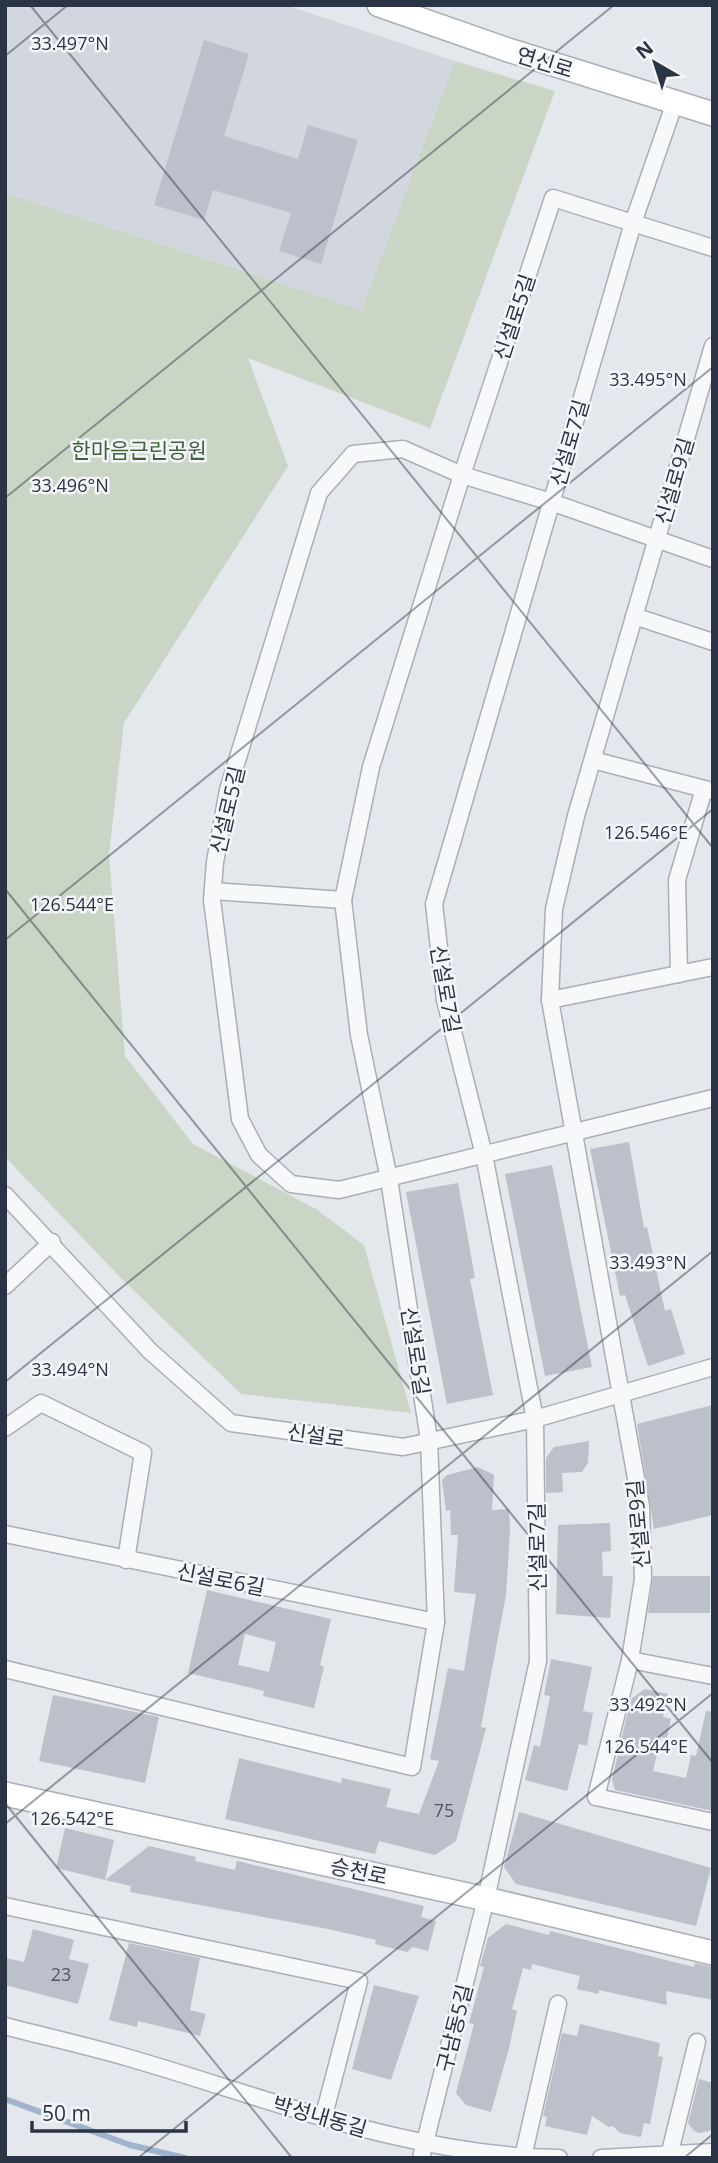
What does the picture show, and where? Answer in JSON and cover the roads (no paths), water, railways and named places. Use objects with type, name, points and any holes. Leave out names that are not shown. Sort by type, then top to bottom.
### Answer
[{"type":"main road","name":"연신로","points":[[379,5],[508,50],[713,114]]},
{"type":"main road","name":"승천로","points":[[5,1794],[712,1950]]},
{"type":"street","name":"신설로7길","points":[[486,1899],[538,1661],[536,1419],[484,1155],[444,1000],[434,904],[633,223],[675,102]]},
{"type":"street","name":"신설로5길","points":[[5,1670],[412,1767],[436,1622],[429,1440],[389,1179],[359,1035],[343,900],[371,767],[462,475],[553,198],[633,223]]},
{"type":"street","points":[[633,223],[713,248]]},
{"type":"street","name":"신설로9길","points":[[713,346],[593,760],[554,909],[550,1000],[640,1506],[643,1579],[631,1660],[596,1797],[713,1822]]},
{"type":"street","name":"신설로5길","points":[[389,1179],[340,1190],[291,1184],[259,1155],[240,1119],[213,891],[228,790],[319,493],[353,454],[402,449],[462,475]]},
{"type":"street","points":[[462,475],[551,502],[713,559]]},
{"type":"street","points":[[634,617],[713,642]]},
{"type":"street","points":[[593,760],[709,790],[677,880],[679,974]]},
{"type":"street","points":[[213,891],[343,900]]},
{"type":"street","points":[[550,1000],[713,967]]},
{"type":"street","points":[[389,1179],[713,1098]]},
{"type":"street","name":"신설로","points":[[5,1195],[52,1242],[150,1352],[231,1423],[403,1447],[536,1419],[713,1367]]},
{"type":"street","points":[[5,1286],[52,1242]]},
{"type":"street","points":[[5,1429],[41,1403],[143,1453],[126,1560]]},
{"type":"street","name":"신설로6길","points":[[5,1534],[436,1622]]},
{"type":"street","points":[[631,1660],[713,1676]]},
{"type":"street","name":"구남동5길","points":[[423,2151],[486,1899]]},
{"type":"street","points":[[5,1906],[359,1981],[323,2119]]},
{"type":"street","points":[[523,2157],[558,2004]]},
{"type":"street","name":"박성내동길","points":[[5,2026],[128,2057],[423,2151],[559,2158]]},
{"type":"street","points":[[670,2152],[697,2042]]},
{"type":"street","points":[[601,2158],[670,2152],[713,2152]]},
{"type":"waterway","points":[[5,2099],[130,2145],[185,2158]]},
{"type":"park label","name":"한마음근린공원","points":[[139,450]]}]
